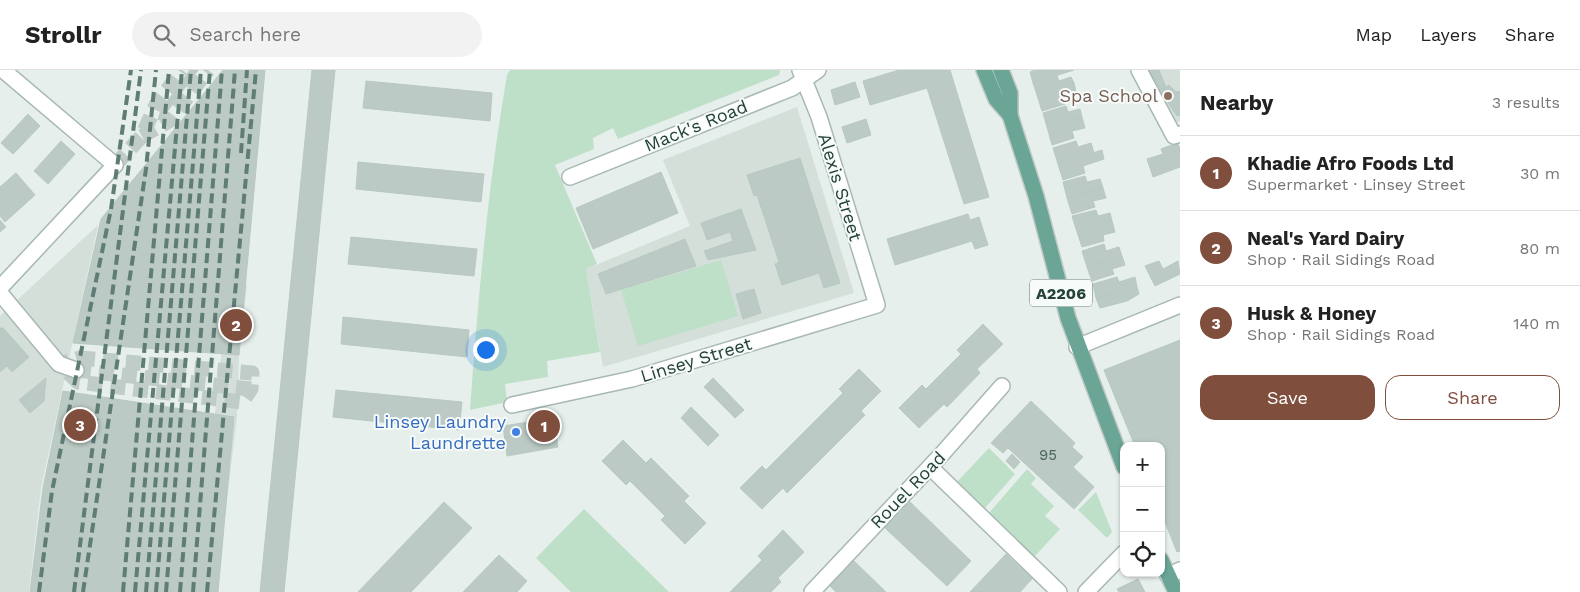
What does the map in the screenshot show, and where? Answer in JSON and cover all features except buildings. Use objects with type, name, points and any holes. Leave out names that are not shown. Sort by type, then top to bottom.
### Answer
[{"type":"main road","name":"A2206","points":[[984,70],[996,98],[1010,115]]},
{"type":"main road","name":"A2206","points":[[1001,70],[1010,93],[1010,115],[1036,196],[1077,347],[1120,457]]},
{"type":"main road","points":[[1165,564],[1174,573],[1176,592]]},
{"type":"street","points":[[0,288],[115,165],[3,70]]},
{"type":"street","name":"Mack's Road","points":[[570,177],[792,88],[802,75],[818,70]]},
{"type":"street","points":[[1139,70],[1174,136],[1180,134]]},
{"type":"street","name":"Alexis Street","points":[[802,75],[819,117],[877,305]]},
{"type":"street","points":[[0,293],[59,364],[76,370]]},
{"type":"street","name":"Linsey Street","points":[[512,405],[632,379],[877,305]]},
{"type":"street","points":[[1077,347],[1180,305]]},
{"type":"street","name":"Rouel Road","points":[[812,592],[930,467],[1002,386]]},
{"type":"street","points":[[930,467],[1059,592]]},
{"type":"street","points":[[1086,592],[1120,557]]},
{"type":"shaded area","name":"Spa School","points":[[1142,70],[1180,70],[1180,121],[1172,124]]},
{"type":"shaded area","points":[[797,107],[854,293],[603,367],[586,269],[690,226],[663,160]]},
{"type":"shaded area","points":[[98,225],[41,488],[29,592],[0,592],[0,316]]},
{"type":"shaded area","points":[[229,284],[247,285],[239,355],[237,417],[225,516],[204,514]]},
{"type":"green space","points":[[510,70],[780,70],[779,75],[618,139],[613,128],[593,138],[594,149],[555,165],[597,264],[586,269],[600,352],[547,361],[548,377],[505,384],[507,402],[470,410],[489,200],[500,116],[507,75]]},
{"type":"green space","points":[[721,260],[738,316],[638,346],[621,290]]},
{"type":"green space","points":[[989,448],[1015,474],[984,509],[957,482]]},
{"type":"green space","points":[[1027,469],[1036,478],[1031,484],[1054,506],[1045,516],[1060,529],[1034,557],[989,513]]},
{"type":"green space","points":[[1096,492],[1112,532],[1107,538],[1078,510]]},
{"type":"green space","points":[[584,509],[669,592],[571,592],[536,558]]},
{"type":"tunnel","points":[[115,165],[142,136],[156,105],[182,70]]},
{"type":"tunnel","points":[[142,136],[169,121],[208,70]]},
{"type":"tunnel","points":[[80,358],[252,373],[251,389],[242,402],[78,382],[59,364],[80,358]]},
{"type":"tunnel","points":[[76,370],[251,389]]},
{"type":"railway","points":[[39,592],[52,491],[111,209],[131,70]]},
{"type":"railway","points":[[74,592],[141,70]]},
{"type":"railway","points":[[83,592],[146,169],[156,70]]},
{"type":"railway","points":[[123,592],[169,70]]},
{"type":"railway","points":[[135,592],[182,70]]},
{"type":"railway","points":[[146,592],[191,70]]},
{"type":"railway","points":[[156,592],[201,70]]},
{"type":"railway","points":[[166,592],[210,70]]},
{"type":"railway","points":[[180,592],[222,70]]},
{"type":"railway","points":[[193,592],[235,70]]},
{"type":"railway","points":[[241,153],[247,70]]},
{"type":"railway","points":[[207,592],[256,70]]},
{"type":"place","name":"Spa School","points":[[1168,96]]},
{"type":"place","name":"Neal's Yard Dairy","points":[[236,325]]},
{"type":"place","name":"Husk & Honey","points":[[80,425]]},
{"type":"place","name":"Khadie Afro Foods Ltd","points":[[544,426]]},
{"type":"place","name":"Linsey Laundry Laundrette","points":[[516,432]]}]
